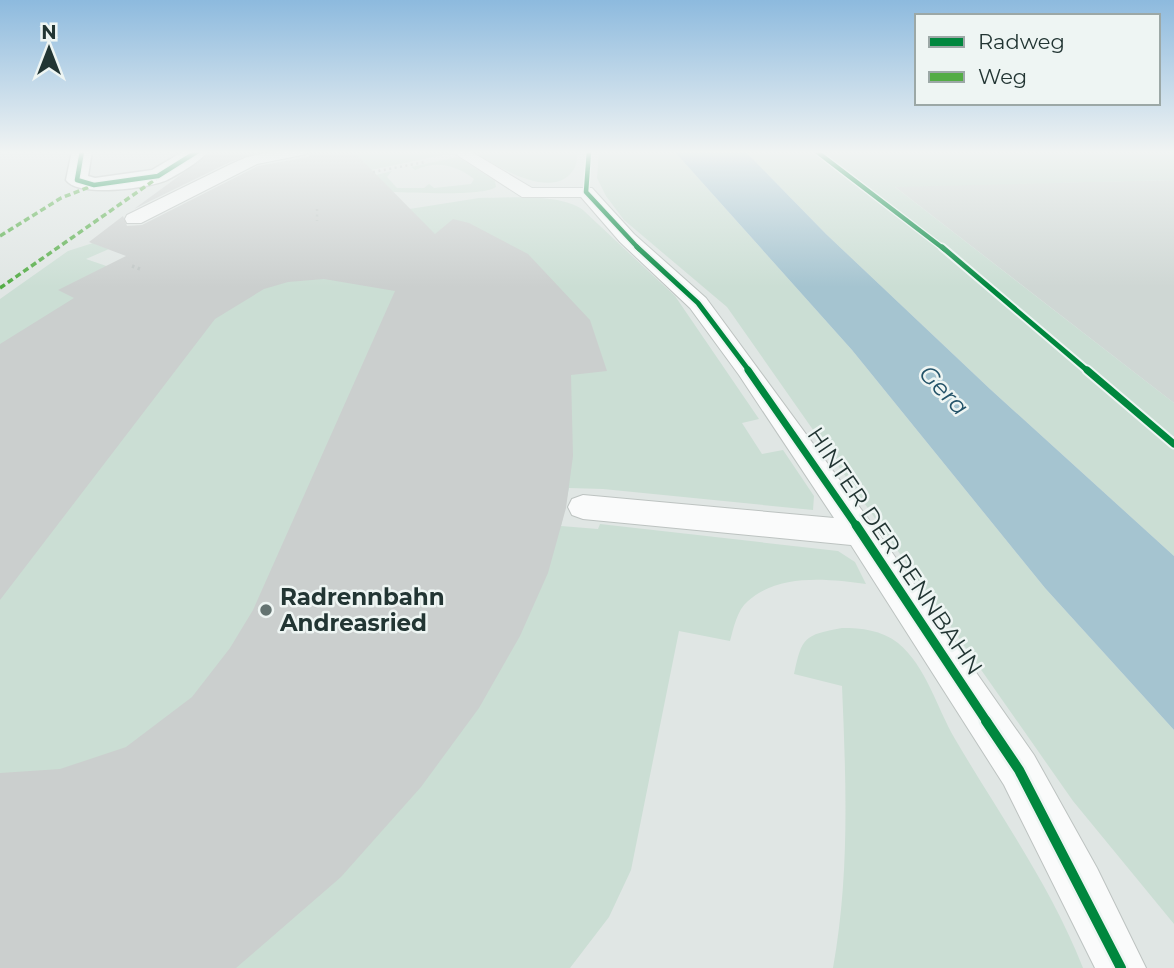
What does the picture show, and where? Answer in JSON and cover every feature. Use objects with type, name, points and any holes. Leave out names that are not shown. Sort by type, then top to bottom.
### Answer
[{"type":"lane","points":[[134,219],[179,196]]},
{"type":"lane","name":"HINTER DER RENNBAHN","points":[[590,196],[627,238],[698,303],[749,371],[861,533],[1019,771],[1121,968]]},
{"type":"lane","points":[[583,507],[861,533]]},
{"type":"path","points":[[317,209],[317,221]]},
{"type":"path","points":[[132,266],[140,269]]},
{"type":"shaded area","points":[[907,196],[1174,196],[1174,403]]},
{"type":"green space","points":[[606,196],[714,196],[852,350],[1045,588],[1174,730],[1174,924],[1073,801],[727,307],[624,220]]},
{"type":"green space","points":[[789,196],[907,196],[1174,403],[1174,556],[990,389]]},
{"type":"green space","name":"Radrennbahn Andreasried","points":[[479,198],[547,199],[561,201],[583,210],[675,296],[759,419],[742,423],[762,454],[783,450],[814,496],[813,510],[569,488],[561,526],[598,529],[600,524],[838,551],[855,562],[866,584],[805,580],[774,586],[760,592],[744,605],[736,619],[730,641],[679,631],[631,870],[609,917],[570,968],[0,968],[0,299],[68,251],[93,243],[109,249],[86,259],[121,271],[384,213]]},
{"type":"green space","points":[[842,628],[864,629],[885,635],[908,652],[916,663],[955,739],[1056,908],[1083,968],[833,968],[844,863],[842,686],[794,674],[800,652],[807,640],[820,633]]},
{"type":"water","name":"Gera","points":[[714,196],[789,196],[990,389],[1174,556],[1174,730],[1045,588],[852,350]]},
{"type":"building","points":[[151,196],[160,196],[134,209]]},
{"type":"building","name":"Radrennbahn Andreasried","points":[[199,196],[398,196],[435,234],[453,219],[469,223],[528,254],[590,320],[607,371],[571,375],[573,456],[566,508],[548,573],[520,636],[479,708],[421,787],[341,877],[236,968],[0,968],[0,773],[60,769],[126,747],[192,697],[230,648],[253,610],[395,291],[324,279],[288,282],[264,289],[215,319],[0,600],[0,344],[74,298],[58,290],[126,256],[89,242],[123,216],[127,226],[142,225]]},
{"type":"marked path","points":[[0,236],[66,196]]},
{"type":"marked path","points":[[0,288],[131,196]]},
{"type":"cycle path","points":[[590,196],[627,238],[698,303],[749,371],[861,533],[1019,770],[1121,968]]},
{"type":"cycle path","points":[[875,196],[943,248],[1174,444]]},
{"type":"place","name":"Radrennbahn Andreasried","points":[[266,610]]}]
